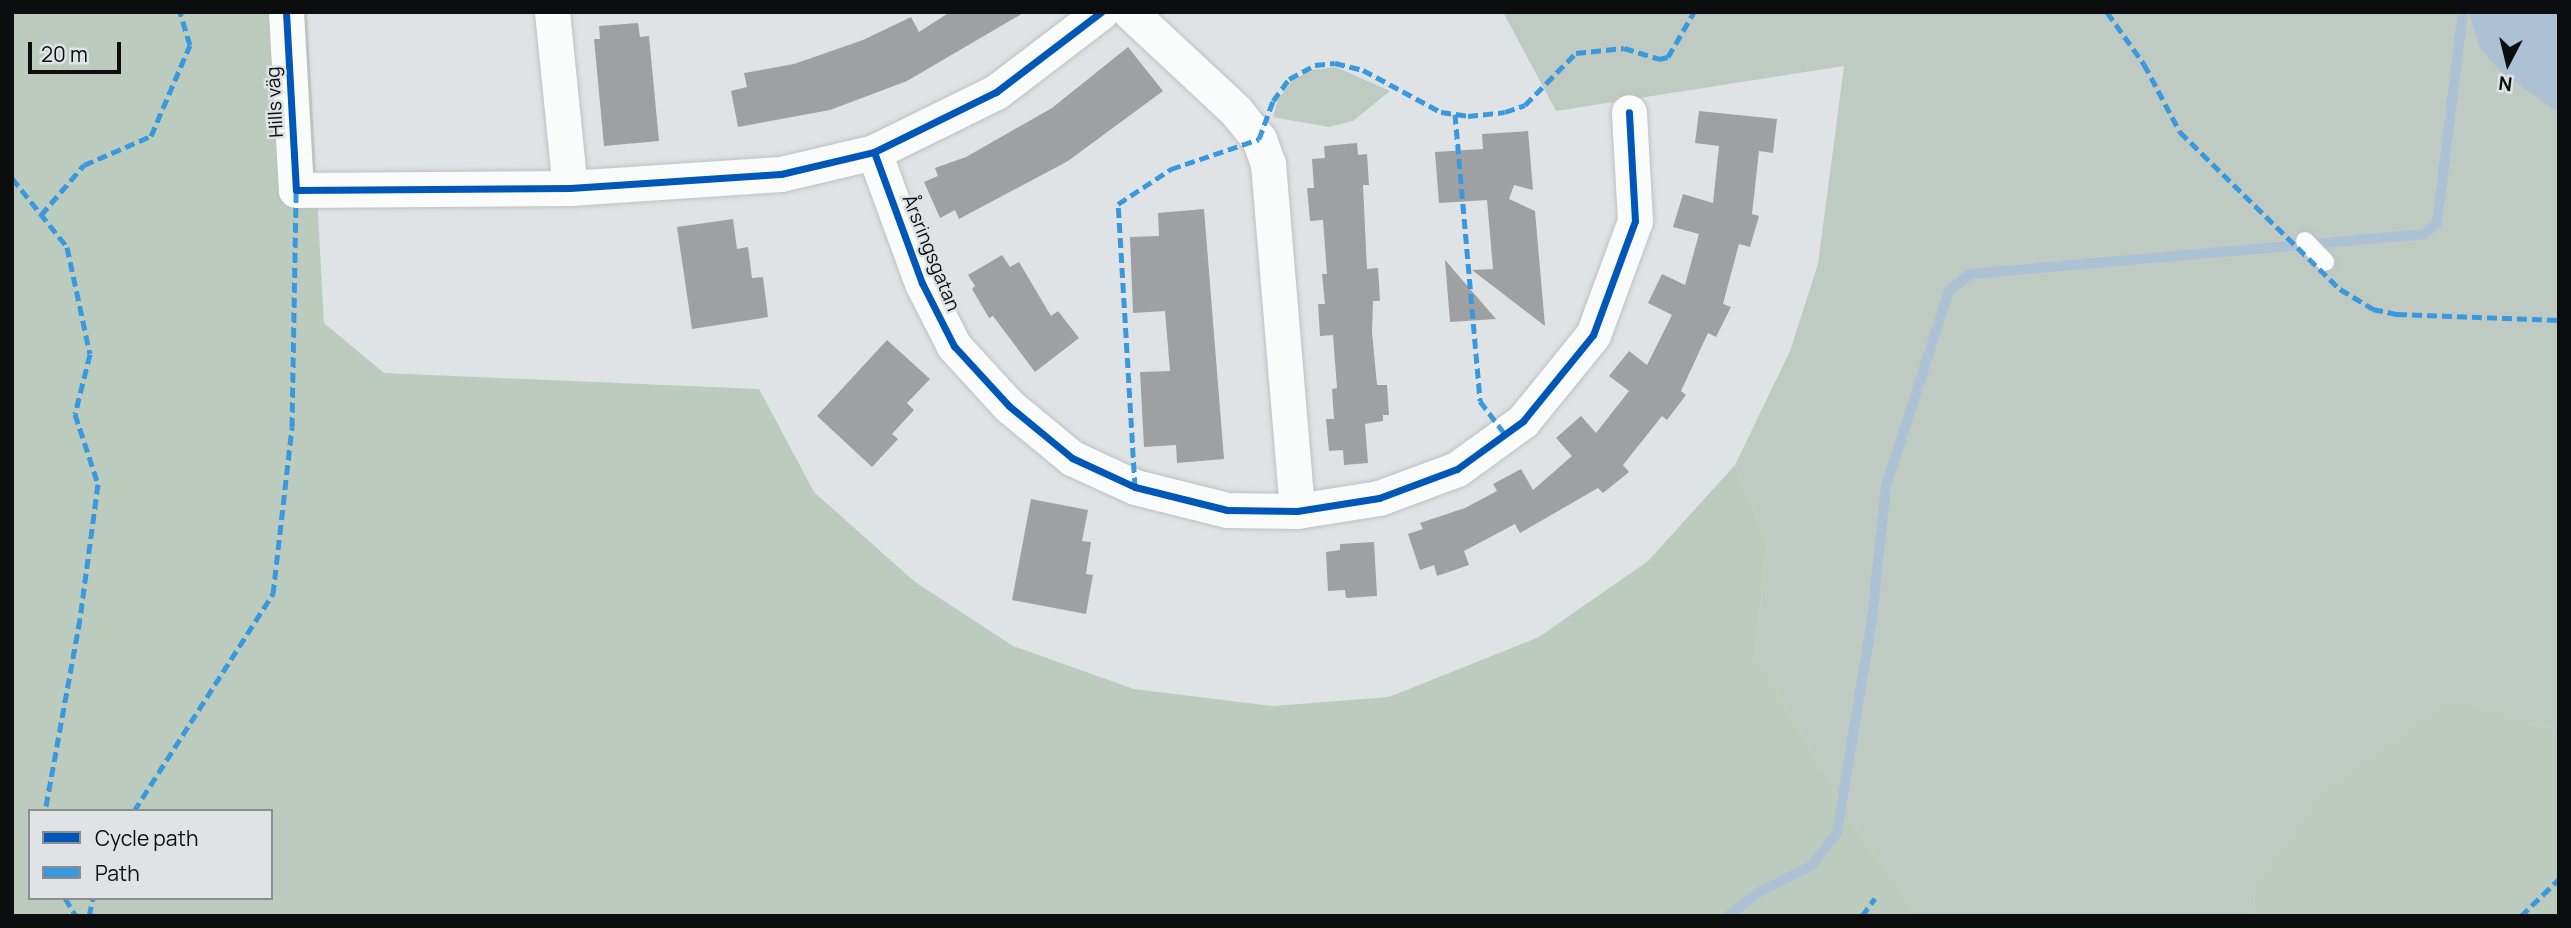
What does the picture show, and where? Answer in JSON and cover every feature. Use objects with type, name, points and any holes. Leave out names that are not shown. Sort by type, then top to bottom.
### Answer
[{"type":"street","name":"Hills väg","points":[[286,12],[296,190],[570,188]]},
{"type":"street","points":[[552,12],[570,188],[781,174],[874,152],[996,92],[1101,12]]},
{"type":"street","points":[[1130,12],[1236,111],[1259,139],[1268,164],[1297,511]]},
{"type":"street","name":"Årsringsgatan","points":[[874,152],[922,283],[954,346],[1009,406],[1072,458],[1135,487],[1227,510],[1297,511],[1379,498],[1457,469],[1532,410],[1593,335],[1635,221],[1629,112]]},
{"type":"lane","points":[[2305,241],[2325,262]]},
{"type":"shaded area","points":[[1503,12],[2559,12],[2559,730],[2450,705],[2255,893],[2253,916],[1918,916],[1860,835],[1755,656],[1767,543],[1735,465],[1790,351],[1818,264],[1844,66],[1556,111]]},
{"type":"shaded area","points":[[1336,67],[1390,91],[1353,121],[1329,127],[1273,117],[1278,99],[1293,80],[1312,70]]},
{"type":"green space","points":[[12,12],[307,12],[324,323],[384,373],[759,389],[814,492],[915,582],[1013,646],[1134,689],[1273,706],[1389,697],[1539,637],[1648,561],[1735,465],[1767,543],[1755,656],[1860,835],[1918,916],[12,916]]},
{"type":"green space","points":[[2450,704],[2559,730],[2559,916],[2253,916],[2255,893],[2323,795]]},
{"type":"water","points":[[2469,12],[2559,12],[2559,113],[2501,72],[2480,48]]},
{"type":"building","points":[[950,12],[1025,12],[907,81],[830,110],[738,127],[731,91],[747,87],[744,73],[794,64],[863,40],[911,17],[919,32]]},
{"type":"building","points":[[638,23],[640,37],[649,36],[659,141],[604,146],[594,39],[600,39],[599,26]]},
{"type":"building","points":[[1128,47],[1163,91],[1068,161],[959,219],[955,210],[940,218],[924,182],[938,176],[935,168],[966,157],[1052,108]]},
{"type":"building","points":[[1699,111],[1777,119],[1773,153],[1759,151],[1752,214],[1759,216],[1750,247],[1739,244],[1723,304],[1731,307],[1716,337],[1708,333],[1681,391],[1686,395],[1667,420],[1662,416],[1623,465],[1629,472],[1603,493],[1598,488],[1520,533],[1515,524],[1464,551],[1469,565],[1437,576],[1434,565],[1420,570],[1408,534],[1423,529],[1420,523],[1465,508],[1497,491],[1493,484],[1521,469],[1533,490],[1572,456],[1556,438],[1581,416],[1596,433],[1629,391],[1609,376],[1629,351],[1647,365],[1672,315],[1648,303],[1662,274],[1685,285],[1699,234],[1673,227],[1683,194],[1713,203],[1719,146],[1695,143]]},
{"type":"building","points":[[1528,131],[1533,190],[1514,185],[1509,199],[1535,211],[1545,326],[1472,270],[1493,269],[1487,200],[1439,203],[1435,152],[1483,149],[1482,134]]},
{"type":"building","points":[[1357,143],[1358,155],[1367,154],[1369,185],[1363,185],[1367,269],[1378,268],[1380,301],[1373,301],[1372,332],[1377,385],[1387,385],[1389,415],[1383,415],[1383,421],[1365,424],[1368,463],[1344,465],[1343,450],[1329,451],[1326,419],[1334,419],[1332,389],[1337,388],[1333,335],[1320,336],[1318,304],[1325,304],[1322,274],[1327,274],[1323,220],[1310,221],[1307,188],[1314,188],[1312,159],[1325,158],[1324,146]]},
{"type":"building","points":[[1204,209],[1224,459],[1177,463],[1176,445],[1144,447],[1140,372],[1170,371],[1165,311],[1133,313],[1130,237],[1159,236],[1158,213]]},
{"type":"building","points":[[733,219],[737,249],[748,247],[752,278],[763,277],[768,317],[692,329],[677,227]]},
{"type":"building","points":[[1002,255],[1010,267],[1019,262],[1051,316],[1058,311],[1079,338],[1035,372],[993,316],[989,318],[972,289],[975,286],[968,275]]},
{"type":"building","points":[[1445,260],[1496,319],[1450,322]]},
{"type":"building","points":[[887,340],[930,379],[907,403],[914,410],[892,434],[898,439],[872,467],[817,416]]},
{"type":"building","points":[[1031,499],[1088,510],[1082,541],[1091,542],[1086,574],[1093,575],[1086,614],[1012,600]]},
{"type":"building","points":[[1374,542],[1377,596],[1346,598],[1345,590],[1328,591],[1326,552],[1340,550],[1340,544]]},
{"type":"waterway","points":[[1728,916],[1757,893],[1811,866],[1837,833],[1872,619],[1886,486],[1949,291],[1970,274],[2424,234],[2437,223],[2463,12]]},
{"type":"marked path","points":[[41,215],[84,165],[151,136],[190,45],[180,12]]},
{"type":"marked path","points":[[1135,487],[1118,204],[1171,169],[1259,139],[1273,101],[1289,79],[1315,65],[1335,63],[1363,70],[1441,112],[1468,116],[1505,112],[1525,105],[1576,53],[1624,48],[1659,59],[1668,57],[1694,12]]},
{"type":"marked path","points":[[2107,12],[2144,64],[2180,132],[2340,289],[2373,309],[2397,314],[2559,320]]},
{"type":"marked path","points":[[1455,114],[1480,401],[1505,434]]},
{"type":"marked path","points":[[12,178],[67,247],[90,354],[75,414],[98,484],[80,619],[45,809]]},
{"type":"marked path","points":[[135,809],[273,594],[292,427],[296,190]]},
{"type":"marked path","points":[[2521,916],[2559,879]]},
{"type":"marked path","points":[[1862,916],[1875,898]]},
{"type":"marked path","points":[[66,900],[76,916]]},
{"type":"marked path","points":[[89,916],[93,900]]},
{"type":"cycle path","points":[[286,12],[296,190],[570,188],[781,174],[874,152],[996,92],[1101,12]]},
{"type":"cycle path","points":[[874,152],[922,283],[954,346],[1009,406],[1072,458],[1135,487],[1227,510],[1297,511],[1379,498],[1457,469],[1523,421],[1593,335],[1635,221],[1629,112]]}]
